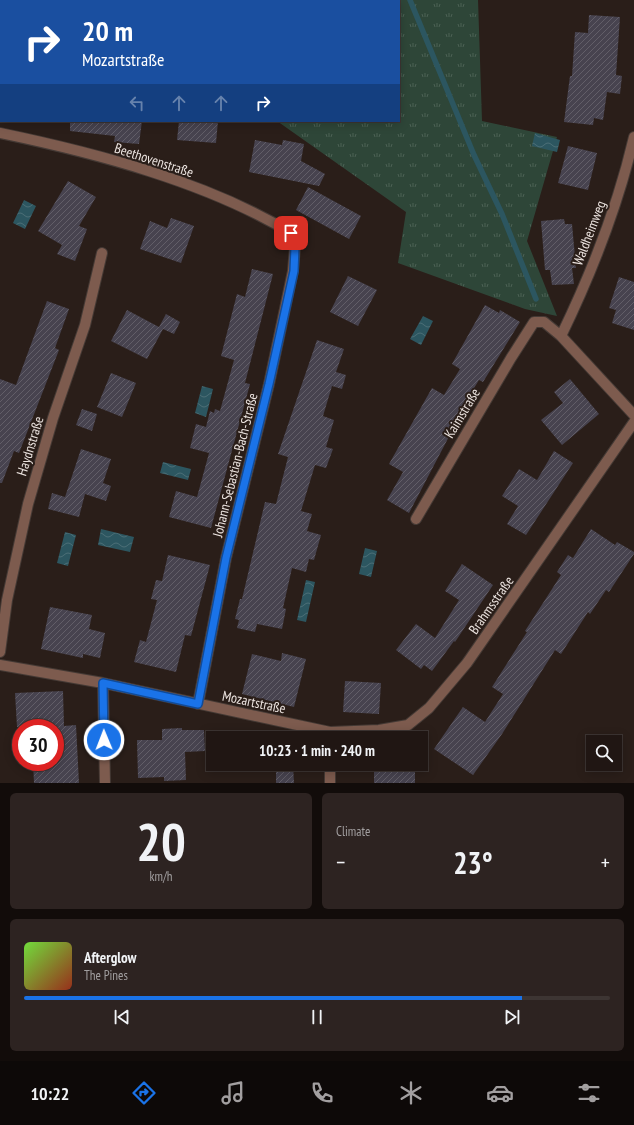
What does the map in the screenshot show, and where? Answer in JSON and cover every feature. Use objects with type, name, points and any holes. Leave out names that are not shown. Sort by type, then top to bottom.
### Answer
[{"type":"street","name":"Beethovenstraße","points":[[0,133],[78,151],[172,179],[270,220],[291,233]]},
{"type":"street","name":"Waldheimweg","points":[[561,336],[577,303],[609,224],[634,137]]},
{"type":"street","name":"Johann-Sebastian-Bach-Straße","points":[[198,704],[226,558],[269,384],[294,271],[295,247],[291,233]]},
{"type":"street","name":"Haydnstraße","points":[[0,652],[8,600],[28,504],[54,418],[85,325],[102,253]]},
{"type":"street","name":"Kaimstraße","points":[[416,519],[511,358],[534,322],[544,322],[561,336]]},
{"type":"street","points":[[561,336],[634,415]]},
{"type":"street","name":"Brahmsstraße","points":[[370,731],[408,725],[429,708],[467,663],[634,422]]},
{"type":"street","name":"Mozartstraße","points":[[0,665],[103,683],[313,731]]},
{"type":"street","points":[[103,683],[105,783]]},
{"type":"street","points":[[330,771],[330,783]]},
{"type":"green space","points":[[400,0],[478,0],[482,121],[557,137],[527,241],[557,316],[525,309],[398,263],[406,212],[278,122],[400,122]]},
{"type":"water","points":[[535,133],[560,140],[557,152],[532,146]]},
{"type":"water","points":[[24,200],[36,206],[25,229],[13,223]]},
{"type":"water","points":[[423,316],[433,321],[421,345],[410,339]]},
{"type":"water","points":[[202,386],[213,389],[206,417],[195,413]]},
{"type":"water","points":[[163,462],[191,469],[188,480],[160,473]]},
{"type":"water","points":[[101,529],[134,537],[130,552],[98,545]]},
{"type":"water","points":[[65,532],[76,535],[68,566],[57,563]]},
{"type":"water","points":[[365,548],[377,551],[371,577],[359,574]]},
{"type":"water","points":[[306,580],[315,582],[306,622],[297,620]]},
{"type":"building","points":[[589,15],[620,17],[616,75],[622,76],[620,94],[607,92],[603,120],[594,118],[593,125],[564,122],[570,76],[572,76],[575,32],[588,33]]},
{"type":"building","points":[[70,122],[142,122],[139,144],[114,142],[115,136],[70,131]]},
{"type":"building","points":[[179,122],[218,122],[216,143],[177,140]]},
{"type":"building","points":[[255,140],[282,145],[283,140],[304,144],[301,161],[325,174],[319,186],[249,172]]},
{"type":"building","points":[[568,146],[597,153],[588,190],[558,183]]},
{"type":"building","points":[[68,181],[96,197],[79,226],[87,229],[75,261],[57,254],[62,245],[38,231]]},
{"type":"building","points":[[308,187],[361,216],[349,239],[296,210]]},
{"type":"building","points":[[171,218],[194,226],[181,263],[140,249],[150,221],[167,228]]},
{"type":"building","points":[[564,219],[565,224],[572,224],[576,268],[572,268],[574,284],[552,285],[550,270],[545,270],[541,221]]},
{"type":"building","points":[[252,269],[273,274],[245,383],[250,384],[211,528],[169,517],[176,491],[197,497],[209,453],[190,448],[196,424],[206,427],[210,411],[214,413],[215,409],[220,411],[234,360],[221,356],[237,294],[245,297]]},
{"type":"building","points":[[348,276],[377,290],[358,326],[330,312]]},
{"type":"building","points":[[619,277],[634,282],[634,330],[612,323],[616,310],[609,308]]},
{"type":"building","points":[[47,301],[69,309],[55,348],[59,350],[19,453],[14,451],[2,483],[0,483],[0,379],[16,385]]},
{"type":"building","points":[[485,305],[499,313],[500,310],[520,322],[483,382],[479,380],[463,406],[468,409],[457,429],[454,427],[409,513],[387,500],[403,472],[389,464],[432,388],[444,395],[460,369],[452,364]]},
{"type":"building","points":[[127,310],[159,327],[166,314],[180,322],[174,334],[163,329],[147,359],[111,341]]},
{"type":"building","points":[[317,340],[344,349],[336,372],[346,375],[342,389],[332,386],[323,416],[334,420],[326,447],[333,449],[326,468],[315,465],[301,511],[312,514],[307,531],[321,535],[314,560],[309,559],[306,572],[292,568],[283,608],[286,609],[282,629],[257,624],[255,632],[237,628],[239,620],[235,619],[240,599],[242,599],[265,502],[276,504],[288,457],[278,454]]},
{"type":"building","points":[[111,373],[136,383],[122,417],[97,407]]},
{"type":"building","points":[[570,379],[599,414],[562,445],[541,420],[563,403],[554,392]]},
{"type":"building","points":[[82,409],[97,414],[92,431],[76,425]]},
{"type":"building","points":[[81,449],[111,459],[103,483],[111,486],[106,501],[85,494],[79,517],[48,509],[52,493],[65,497]]},
{"type":"building","points":[[554,451],[573,463],[526,535],[507,524],[518,506],[502,496],[519,469],[537,480]]},
{"type":"building","points":[[591,529],[615,545],[617,542],[634,552],[634,554],[609,592],[606,590],[590,614],[588,612],[561,654],[555,650],[502,734],[473,775],[434,749],[463,707],[485,722],[503,694],[492,687],[527,632],[525,631],[561,575],[557,572],[568,555],[573,558]]},
{"type":"building","points":[[168,555],[210,565],[191,636],[185,635],[176,672],[134,662],[140,640],[146,642],[157,600],[151,599],[156,580],[162,581]]},
{"type":"building","points":[[462,564],[493,585],[455,642],[454,641],[432,671],[424,665],[421,669],[396,650],[416,624],[435,638],[459,600],[445,591]]},
{"type":"building","points":[[50,607],[92,615],[89,629],[105,633],[100,658],[83,654],[83,658],[41,649]]},
{"type":"building","points":[[282,653],[306,659],[294,707],[242,694],[252,654],[281,661]]},
{"type":"building","points":[[345,681],[381,683],[379,714],[343,712]]},
{"type":"building","points":[[63,691],[64,719],[17,719],[15,693]]},
{"type":"building","points":[[76,725],[79,783],[34,783],[33,771],[64,771],[64,726]]},
{"type":"building","points":[[182,728],[182,730],[204,730],[205,751],[185,752],[186,780],[164,781],[164,777],[138,778],[137,740],[162,740],[162,729]]},
{"type":"building","points":[[276,771],[293,771],[294,783],[276,783]]},
{"type":"building","points":[[374,771],[415,771],[415,783],[374,783]]},
{"type":"waterway","points":[[410,0],[474,155],[502,214],[536,299]]},
{"type":"route","points":[[104,740],[103,683],[198,704],[226,558],[269,384],[294,271],[295,247],[291,233]]}]
